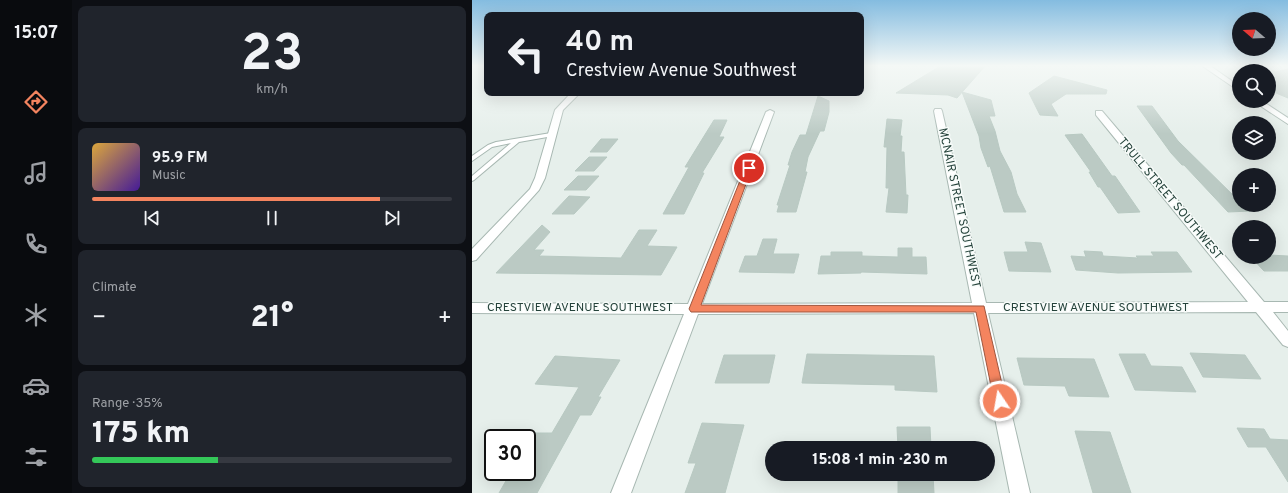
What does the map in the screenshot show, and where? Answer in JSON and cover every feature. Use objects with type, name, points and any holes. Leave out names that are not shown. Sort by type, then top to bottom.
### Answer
[{"type":"street","points":[[472,257],[534,190],[540,178],[551,135],[561,106],[573,96]]},
{"type":"street","points":[[1267,108],[1288,122]]},
{"type":"street","name":"MCNAIR STREET SOUTHWEST","points":[[938,111],[1020,493]]},
{"type":"street","points":[[621,493],[770,112]]},
{"type":"street","name":"TRULL STREET SOUTHWEST","points":[[1099,113],[1288,341]]},
{"type":"street","name":"CRESTVIEW AVENUE SOUTHWEST","points":[[472,308],[694,309],[1288,307]]},
{"type":"lane","points":[[473,157],[490,146],[551,135]]},
{"type":"lane","points":[[472,179],[518,141]]},
{"type":"building","points":[[904,88],[966,88],[957,98],[948,95],[896,93]]},
{"type":"building","points":[[1036,88],[1099,88],[1107,90],[1106,94],[1066,94],[1051,104],[1058,116],[1040,115],[1029,93]]},
{"type":"building","points":[[1276,88],[1288,88],[1288,98],[1276,93]]},
{"type":"building","points":[[962,92],[991,100],[995,116],[989,116],[995,131],[1000,151],[1011,172],[1017,194],[1026,212],[1004,212],[990,166],[988,167],[981,148],[979,136]]},
{"type":"building","points":[[818,96],[829,101],[829,112],[824,131],[820,131],[808,157],[805,172],[807,172],[796,212],[777,212],[779,205],[777,205],[790,165],[788,165],[792,152],[800,135],[806,135]]},
{"type":"building","points":[[1137,106],[1152,106],[1178,141],[1232,194],[1232,212],[1228,212],[1171,153]]},
{"type":"building","points":[[887,119],[902,120],[900,136],[902,136],[901,152],[904,152],[906,195],[908,195],[907,213],[886,212],[889,188],[886,188],[887,147],[884,147]]},
{"type":"building","points":[[714,120],[727,120],[719,137],[724,137],[702,173],[704,173],[684,214],[663,214],[689,167],[685,167]]},
{"type":"building","points":[[1082,134],[1112,176],[1115,176],[1140,212],[1118,213],[1100,187],[1098,187],[1089,172],[1091,172],[1065,135]]},
{"type":"building","points":[[601,139],[618,139],[607,152],[590,152]]},
{"type":"building","points":[[589,157],[607,157],[594,171],[575,171]]},
{"type":"building","points":[[578,176],[599,176],[586,190],[564,190]]},
{"type":"building","points":[[569,196],[590,197],[574,214],[552,214]]},
{"type":"building","points":[[542,225],[550,232],[534,250],[544,250],[539,256],[621,258],[639,230],[657,230],[647,246],[677,247],[661,275],[496,273]]},
{"type":"building","points":[[763,239],[777,239],[773,254],[799,254],[794,273],[739,272],[745,256],[757,256]]},
{"type":"building","points":[[1025,242],[1041,243],[1051,272],[1009,271],[1004,252],[1028,252]]},
{"type":"building","points":[[898,248],[912,248],[912,257],[926,257],[927,274],[861,272],[818,274],[821,256],[831,256],[831,252],[862,252],[862,256],[898,257]]},
{"type":"building","points":[[1084,251],[1102,252],[1103,256],[1138,258],[1136,256],[1154,256],[1151,252],[1177,252],[1192,272],[1118,273],[1076,270],[1071,256],[1086,257]]},
{"type":"building","points":[[1276,255],[1288,256],[1288,271],[1264,271],[1258,264],[1276,264]]},
{"type":"building","points":[[1190,353],[1245,355],[1261,379],[1203,377]]},
{"type":"building","points":[[807,354],[934,356],[937,392],[895,390],[895,385],[802,383]]},
{"type":"building","points":[[1119,354],[1145,354],[1151,366],[1182,367],[1196,392],[1135,390]]},
{"type":"building","points":[[724,355],[775,355],[769,383],[715,383]]},
{"type":"building","points":[[555,356],[620,360],[598,397],[601,397],[591,415],[580,415],[537,493],[499,493],[506,481],[536,481],[536,433],[552,433],[579,387],[535,384]]},
{"type":"building","points":[[1017,358],[1094,359],[1109,397],[1069,396],[1065,386],[1024,385]]},
{"type":"building","points":[[702,423],[744,425],[725,493],[685,493],[696,463],[688,463]]},
{"type":"building","points":[[897,427],[930,427],[931,441],[898,441]]},
{"type":"building","points":[[1237,428],[1264,429],[1270,439],[1288,440],[1288,482],[1266,447],[1248,447]]},
{"type":"building","points":[[1075,431],[1110,432],[1131,493],[1093,493]]},
{"type":"building","points":[[898,481],[933,481],[934,493],[898,493]]},
{"type":"route","points":[[749,168],[694,309],[980,308],[1000,401]]}]
